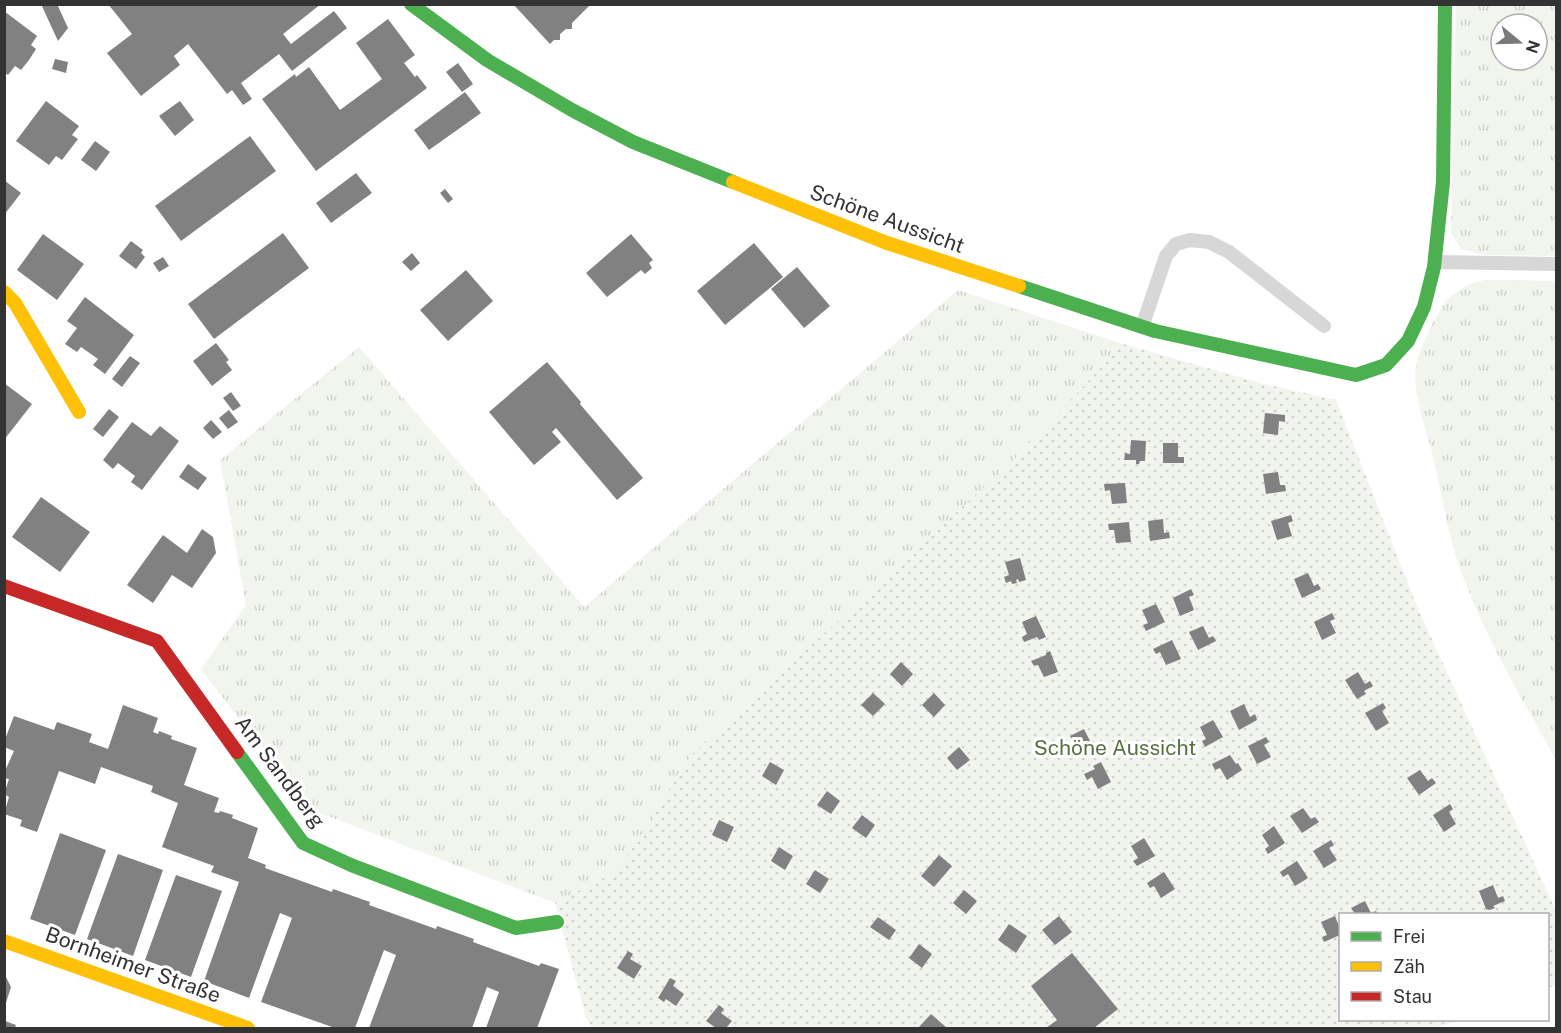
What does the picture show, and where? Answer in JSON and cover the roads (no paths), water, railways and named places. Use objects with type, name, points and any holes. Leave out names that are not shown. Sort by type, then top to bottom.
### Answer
[{"type":"street","name":"Schöne Aussicht","points":[[411,4],[487,60],[572,110],[633,142],[887,243],[1142,327],[1356,375],[1371,374],[1399,354],[1412,335],[1429,290],[1435,262]]},
{"type":"street","points":[[1435,262],[1443,166],[1445,4]]},
{"type":"street","points":[[4,292],[15,303],[79,412]]},
{"type":"street","name":"Am Sandberg","points":[[4,586],[157,641],[303,843],[351,865],[516,928],[557,922]]},
{"type":"street","name":"Bornheimer Straße","points":[[4,941],[248,1029]]},
{"type":"lane","points":[[1142,327],[1166,256],[1176,244],[1190,240],[1209,242],[1229,252],[1324,326]]},
{"type":"lane","points":[[1435,262],[1557,264]]}]
